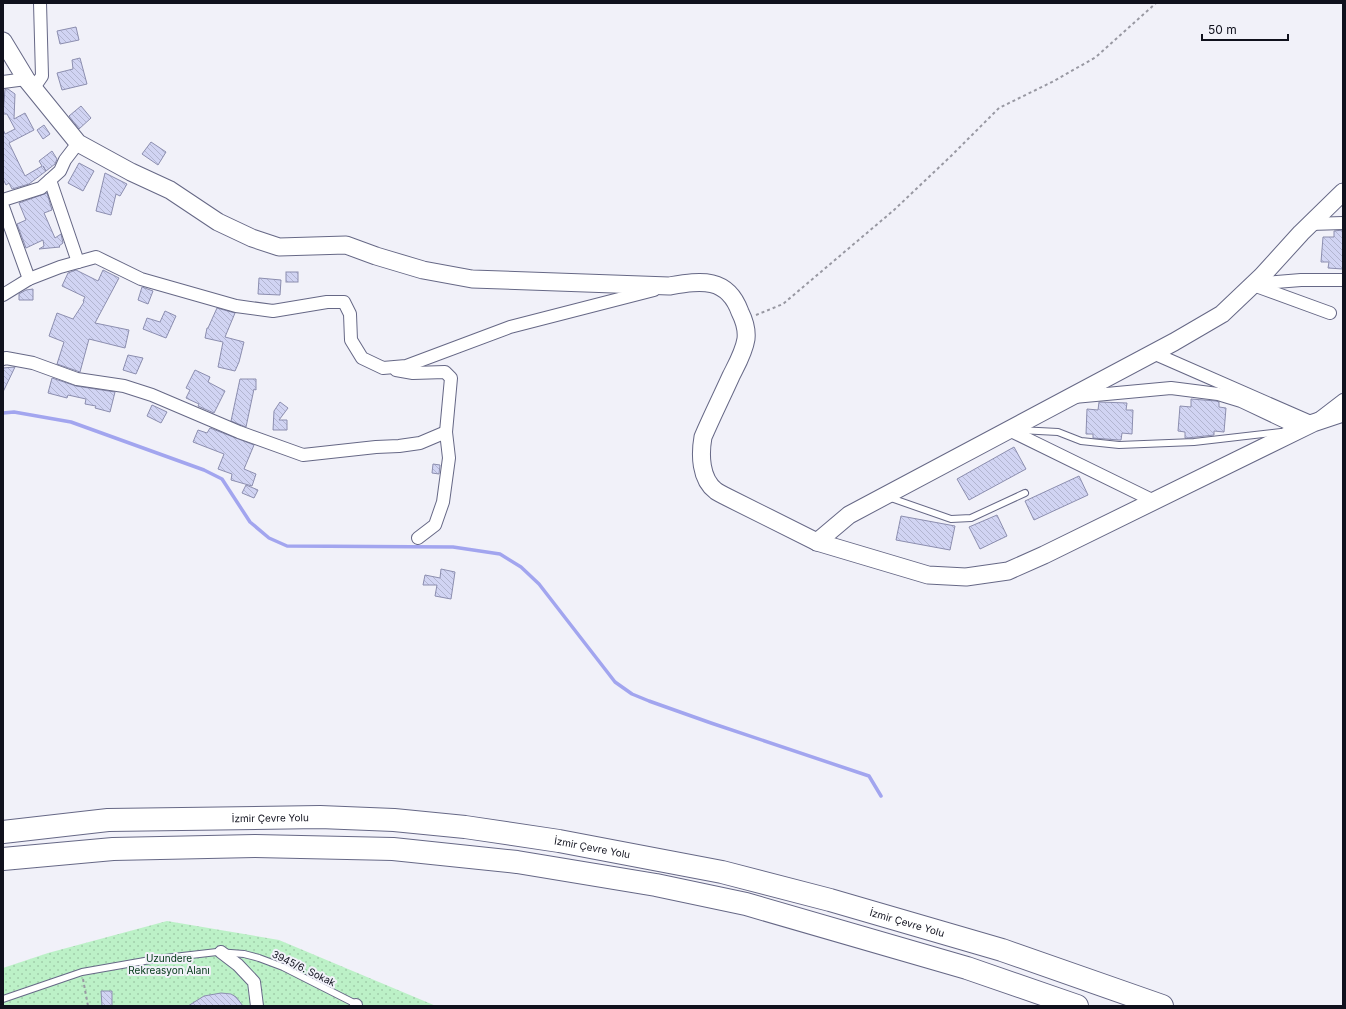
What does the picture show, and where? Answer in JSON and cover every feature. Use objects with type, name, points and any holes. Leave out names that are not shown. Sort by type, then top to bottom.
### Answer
[{"type":"highway","name":"İzmir Çevre Yolu","points":[[3,832],[108,820],[320,817],[394,820],[465,827],[559,841],[722,872],[830,900],[1002,950],[1162,1006]]},
{"type":"highway","points":[[3,859],[113,849],[255,846],[393,849],[517,862],[656,885],[746,904],[967,968],[1077,1006]]},
{"type":"street","points":[[3,82],[30,84],[42,76],[40,3]]},
{"type":"street","points":[[3,41],[30,84],[78,143],[131,172],[170,190],[218,222],[252,238],[279,247],[346,245],[423,270],[472,279],[669,286]]},
{"type":"street","points":[[3,200],[41,188],[60,171],[65,160],[78,143]]},
{"type":"street","points":[[50,180],[78,262]]},
{"type":"street","points":[[817,542],[849,515],[1153,353],[1222,314],[1343,192]]},
{"type":"street","points":[[3,207],[28,279]]},
{"type":"street","points":[[1310,224],[1343,223]]},
{"type":"street","points":[[3,295],[28,279],[96,257],[141,279],[236,306],[273,311],[327,302],[344,302],[350,314],[351,340],[362,358],[383,368],[413,373],[445,372],[451,378],[446,432],[449,458],[443,502],[434,525],[418,538]]},
{"type":"street","points":[[1253,284],[1301,280],[1343,280]]},
{"type":"street","points":[[383,368],[406,366],[510,327],[669,286],[698,282],[712,283],[721,286],[734,299],[744,320],[746,338],[744,348],[703,437],[701,448],[704,470],[709,482],[715,490],[817,542],[928,575],[966,577],[1008,571],[1044,555],[1307,426],[1343,413]]},
{"type":"street","points":[[1253,284],[1330,313]]},
{"type":"street","points":[[1153,353],[1307,426]]},
{"type":"street","points":[[3,359],[6,358],[33,364],[77,379],[124,386],[152,395],[239,432],[303,455],[420,443],[446,432]]},
{"type":"street","points":[[1070,397],[1083,398],[1171,388],[1218,394],[1307,426]]},
{"type":"street","points":[[1307,426],[1343,400]]},
{"type":"street","points":[[1009,430],[1154,501]]},
{"type":"street","points":[[221,952],[238,965],[254,982],[257,1006]]},
{"type":"lane","points":[[1009,430],[1058,432],[1081,441],[1119,445],[1194,442],[1307,426]]},
{"type":"lane","points":[[884,496],[950,519],[963,519],[971,518],[1025,493]]},
{"type":"lane","name":"3945/6. Sokak","points":[[3,999],[82,972],[156,959],[221,952],[244,954],[283,967],[358,1006]]},
{"type":"path","points":[[744,320],[784,304],[894,210],[999,108],[1054,81],[1096,57],[1156,3]]},
{"type":"path","points":[[82,972],[88,1006]]},
{"type":"green space","name":"Uzundere Rekreasyon Alanı","points":[[167,921],[279,940],[436,1006],[3,1006],[3,968],[48,953]]},
{"type":"building","points":[[76,27],[79,40],[60,44],[57,31]]},
{"type":"building","points":[[80,58],[87,84],[62,90],[57,73],[73,69],[72,60]]},
{"type":"building","points":[[5,89],[8,89],[15,94],[14,119],[25,113],[34,130],[9,143],[25,176],[42,166],[39,161],[52,151],[57,159],[55,164],[29,184],[12,189],[9,183],[6,185],[3,179],[3,129],[5,134],[15,129],[7,114],[3,114]]},
{"type":"building","points":[[81,106],[91,118],[79,129],[69,116]]},
{"type":"building","points":[[44,125],[50,134],[43,139],[37,130]]},
{"type":"building","points":[[151,142],[166,152],[158,165],[142,154]]},
{"type":"building","points":[[79,163],[94,171],[83,191],[68,183]]},
{"type":"building","points":[[105,173],[127,184],[120,196],[116,194],[111,215],[96,211]]},
{"type":"building","points":[[47,193],[52,210],[44,213],[55,238],[61,234],[63,243],[59,246],[60,247],[39,249],[44,246],[43,240],[26,248],[17,224],[26,220],[19,203]]},
{"type":"building","points":[[1343,230],[1343,269],[1328,268],[1329,262],[1321,262],[1323,237],[1334,237],[1334,231]]},
{"type":"building","points":[[76,270],[98,281],[103,270],[119,278],[95,323],[129,330],[125,348],[89,339],[80,372],[57,364],[64,342],[49,336],[57,313],[73,319],[84,302],[85,297],[62,286],[68,273]]},
{"type":"building","points":[[286,272],[298,272],[298,282],[286,282]]},
{"type":"building","points":[[259,278],[281,280],[280,295],[258,294]]},
{"type":"building","points":[[142,287],[153,291],[148,304],[138,300]]},
{"type":"building","points":[[33,289],[33,300],[19,300],[19,294],[26,290]]},
{"type":"building","points":[[217,308],[235,313],[225,337],[244,342],[235,371],[218,367],[223,342],[205,338],[207,328]]},
{"type":"building","points":[[165,311],[176,316],[166,338],[143,329],[147,318],[160,322]]},
{"type":"building","points":[[128,355],[143,358],[136,374],[123,370]]},
{"type":"building","points":[[15,367],[3,392],[3,368]]},
{"type":"building","points":[[195,370],[210,377],[208,382],[225,391],[214,413],[198,406],[199,404],[186,398],[190,390],[186,388]]},
{"type":"building","points":[[52,378],[76,386],[115,392],[110,412],[95,408],[96,406],[85,404],[86,399],[68,395],[67,398],[48,393]]},
{"type":"building","points":[[240,379],[256,379],[256,390],[254,389],[246,427],[231,421]]},
{"type":"building","points":[[1191,399],[1216,401],[1219,402],[1219,407],[1226,408],[1224,432],[1214,431],[1214,435],[1185,438],[1185,432],[1178,431],[1180,406],[1191,407]]},
{"type":"building","points":[[280,402],[288,408],[279,420],[287,420],[287,430],[273,430],[274,411]]},
{"type":"building","points":[[1099,402],[1127,403],[1126,410],[1133,410],[1132,434],[1122,433],[1121,440],[1119,440],[1093,438],[1093,434],[1086,434],[1087,409],[1098,410]]},
{"type":"building","points":[[152,405],[167,412],[161,423],[147,416]]},
{"type":"building","points":[[210,428],[254,445],[244,469],[256,474],[252,486],[231,480],[232,474],[218,469],[224,454],[193,442],[198,430],[207,433]]},
{"type":"building","points":[[1014,447],[1026,469],[969,500],[957,479]]},
{"type":"building","points":[[433,464],[440,465],[439,474],[432,473]]},
{"type":"building","points":[[1079,476],[1088,495],[1034,520],[1025,501]]},
{"type":"building","points":[[246,485],[258,490],[254,498],[242,493]]},
{"type":"building","points":[[997,515],[1007,536],[980,549],[969,527]]},
{"type":"building","points":[[901,516],[955,526],[950,550],[896,540]]},
{"type":"building","points":[[441,569],[455,572],[451,599],[435,596],[437,585],[423,585],[425,575],[440,578]]},
{"type":"building","points":[[101,991],[112,991],[112,1006],[102,1006]]},
{"type":"building","points":[[221,993],[231,994],[236,997],[243,1006],[188,1006],[204,996]]},
{"type":"waterway","points":[[3,413],[14,412],[71,422],[204,470],[222,479],[250,522],[269,538],[287,546],[453,547],[500,554],[521,567],[539,584],[615,682],[632,694],[711,723],[869,776],[881,796]]}]
